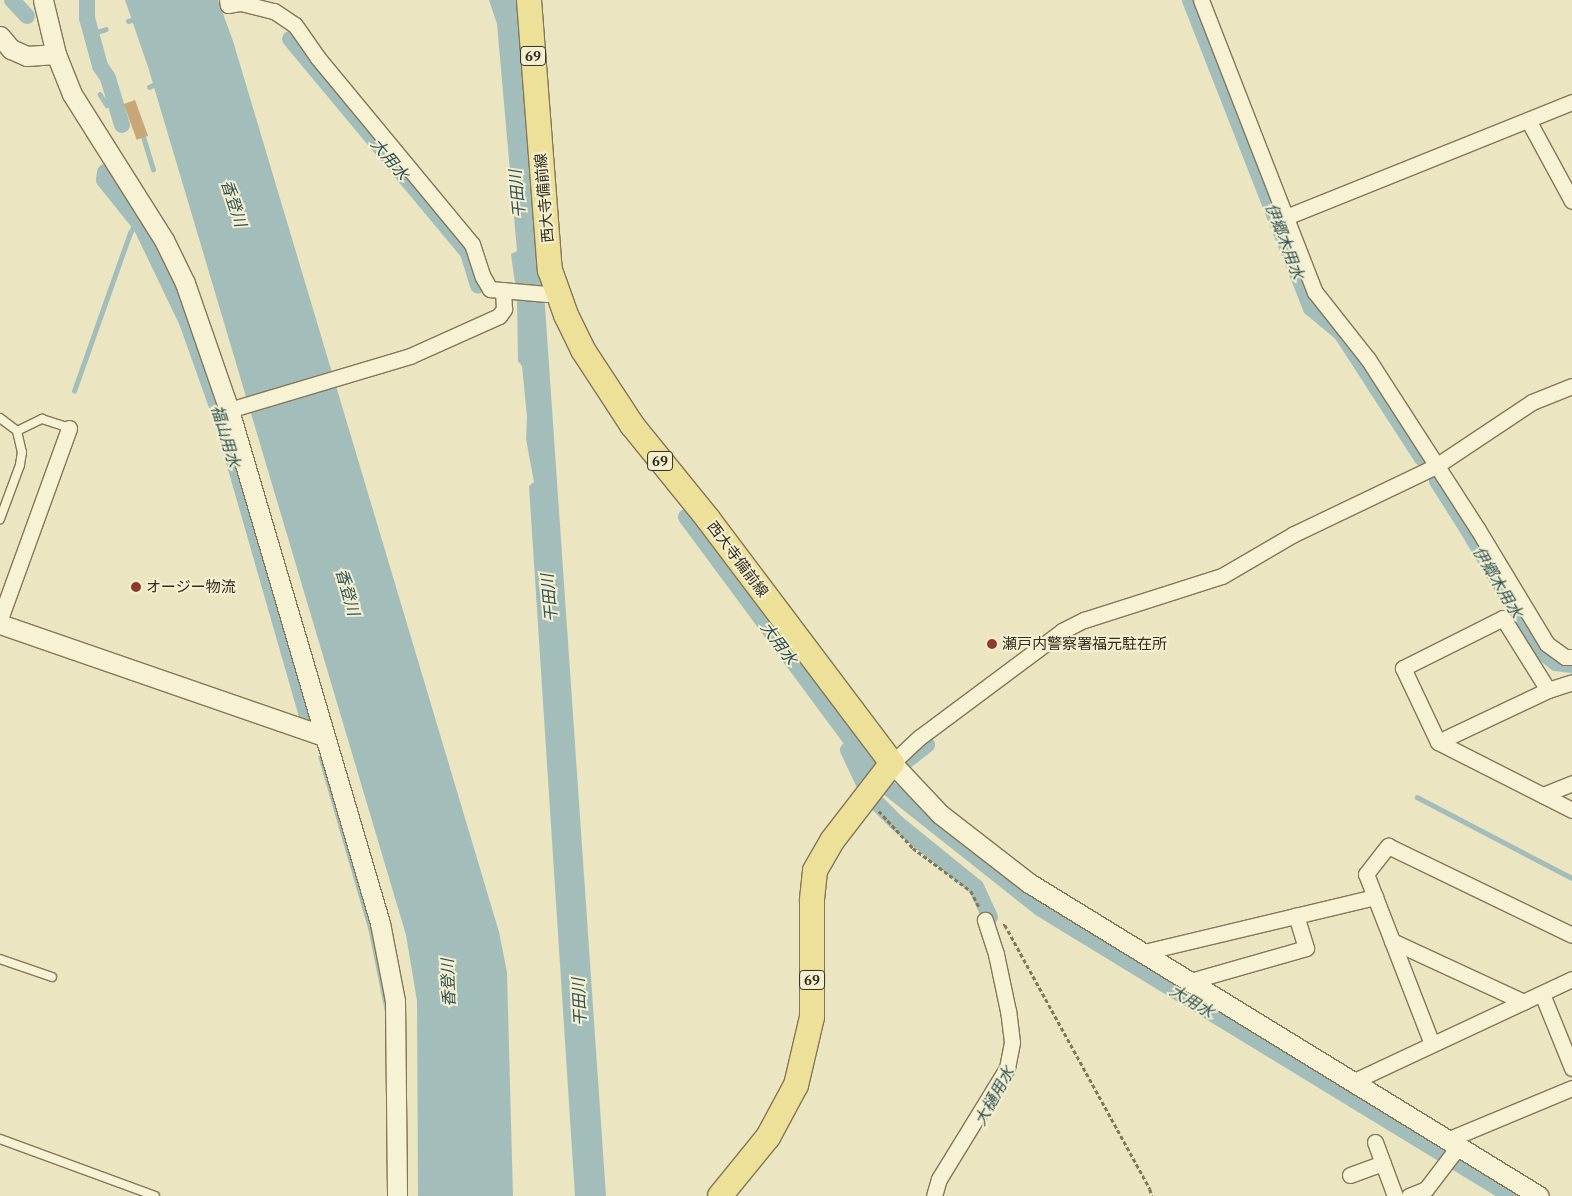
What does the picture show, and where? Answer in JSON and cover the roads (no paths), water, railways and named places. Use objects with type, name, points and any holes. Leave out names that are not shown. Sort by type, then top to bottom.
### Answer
[{"type":"main road","name":"西大寺備前線","points":[[530,0],[552,294],[583,350],[632,424],[708,519],[892,763]]},
{"type":"main road","name":"69","points":[[720,1196],[768,1137],[796,1085],[812,1017],[812,901],[816,871],[832,841],[892,763]]},
{"type":"street","points":[[42,0],[56,54],[72,94],[164,240],[185,284],[234,408],[324,736],[380,923],[395,1001],[397,1196]]},
{"type":"street","points":[[227,0],[228,5],[241,2],[274,10],[295,25],[318,58],[472,244],[483,277],[490,289],[552,294]]},
{"type":"street","points":[[1201,0],[1315,292],[1368,359],[1548,644],[1565,657],[1572,657]]},
{"type":"street","points":[[0,36],[11,49],[27,56],[56,54]]},
{"type":"street","points":[[1286,217],[1572,102]]},
{"type":"street","points":[[1528,120],[1572,201]]},
{"type":"street","points":[[234,408],[410,356],[499,316],[504,309],[507,291]]},
{"type":"street","points":[[1539,1196],[1454,1146],[1029,883],[940,814],[892,763],[920,737],[1062,631],[1084,620],[1222,576],[1294,534],[1436,466],[1532,402],[1572,386]]},
{"type":"street","points":[[0,619],[68,428]]},
{"type":"street","points":[[1548,690],[1503,618],[1403,668],[1438,742],[1572,810]]},
{"type":"street","points":[[0,624],[324,736]]},
{"type":"street","points":[[1438,742],[1548,690],[1572,682]]},
{"type":"street","points":[[1543,795],[1572,783]]},
{"type":"street","points":[[1432,1044],[1366,874],[1388,846],[1572,935]]},
{"type":"street","points":[[1140,953],[1375,897]]},
{"type":"street","points":[[1188,982],[1306,948],[1296,916]]},
{"type":"street","points":[[934,1196],[939,1180],[1007,1068],[1012,1042],[1008,1011],[996,954],[985,920]]},
{"type":"street","points":[[1392,942],[1524,1002]]},
{"type":"street","points":[[1352,1082],[1572,979]]},
{"type":"street","points":[[1542,994],[1572,1068]]},
{"type":"street","points":[[1409,1196],[1426,1189],[1443,1166],[1454,1146],[1572,1088]]},
{"type":"street","points":[[1375,1142],[1395,1196]]},
{"type":"street","points":[[1350,1175],[1383,1163]]},
{"type":"lane","points":[[0,418],[17,431],[22,452],[20,465],[0,519]]},
{"type":"lane","points":[[17,431],[42,419],[68,428]]},
{"type":"lane","points":[[0,959],[52,976]]},
{"type":"lane","points":[[0,1139],[155,1196]]},
{"type":"water","name":"香登川","points":[[125,0],[218,0],[233,41],[499,932],[507,972],[513,1196],[418,1196],[417,1001],[406,935],[148,67]]},
{"type":"water","name":"干田川","points":[[489,0],[524,0],[606,1196],[575,1196],[529,486],[534,482],[526,439],[527,417],[522,366],[518,361],[517,299],[511,254],[517,251],[497,24]]},
{"type":"waterway","points":[[12,0],[27,16]]},
{"type":"waterway","name":"福山用水","points":[[87,0],[87,18],[100,66],[108,78],[122,125]]},
{"type":"waterway","name":"伊郷木用水","points":[[1190,0],[1311,308],[1341,333],[1422,458]]},
{"type":"waterway","points":[[128,21],[132,20]]},
{"type":"waterway","points":[[97,32],[106,29]]},
{"type":"waterway","name":"大用水","points":[[290,39],[468,253],[478,285]]},
{"type":"waterway","points":[[149,87],[153,85]]},
{"type":"waterway","points":[[100,94],[107,105],[110,103]]},
{"type":"waterway","points":[[142,132],[153,169]]},
{"type":"waterway","name":"福山用水","points":[[105,172],[104,180],[141,226],[187,322],[223,423],[308,719]]},
{"type":"waterway","points":[[74,391],[130,233],[140,216]]},
{"type":"waterway","name":"伊郷木用水","points":[[1437,481],[1538,649],[1556,663],[1572,665]]},
{"type":"waterway","name":"大用水","points":[[686,517],[873,770]]},
{"type":"waterway","points":[[905,762],[927,745]]},
{"type":"waterway","name":"大樋用水","points":[[848,750],[866,788]]},
{"type":"waterway","points":[[321,757],[371,929],[387,1009]]},
{"type":"waterway","name":"大用水","points":[[887,787],[1041,909],[1511,1196]]},
{"type":"waterway","points":[[1417,797],[1572,878]]},
{"type":"waterway","name":"大樋用水","points":[[875,801],[897,823],[976,887],[990,917]]},
{"type":"place","name":"オージー物流","points":[[136,587]]},
{"type":"place","name":"瀬戸内警察署福元駐在所","points":[[992,644]]}]
